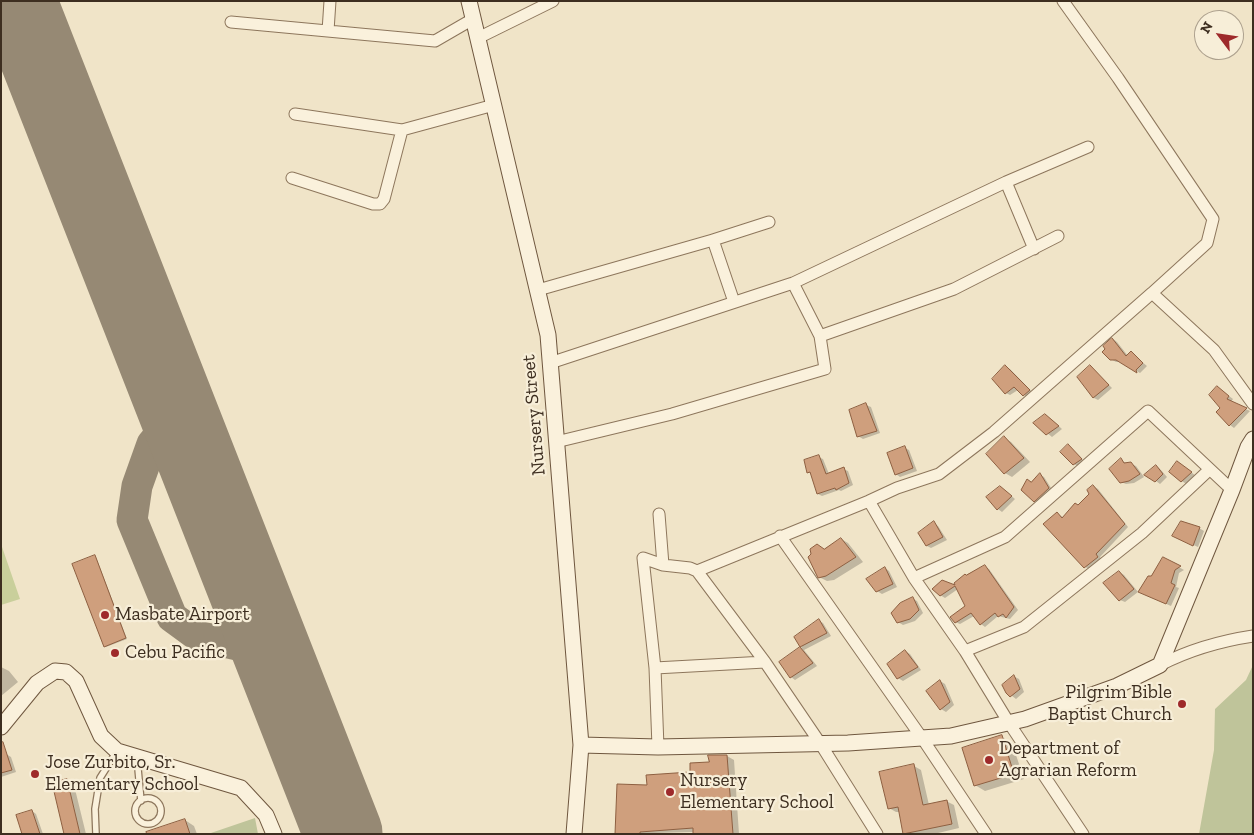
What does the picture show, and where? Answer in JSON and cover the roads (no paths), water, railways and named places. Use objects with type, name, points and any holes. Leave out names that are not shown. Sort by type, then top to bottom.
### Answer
[{"type":"street","points":[[328,31],[330,1]]},
{"type":"street","name":"Nursery Street","points":[[469,1],[548,335],[581,745],[574,834]]},
{"type":"street","points":[[478,38],[553,1]]},
{"type":"street","points":[[697,571],[897,488],[939,474],[994,432],[1207,243],[1214,219],[1064,1]]},
{"type":"street","points":[[231,22],[435,41],[474,19]]},
{"type":"street","points":[[294,114],[402,130],[494,105]]},
{"type":"street","points":[[292,178],[373,204],[380,204],[384,199],[402,130]]},
{"type":"street","points":[[550,363],[793,283],[1006,182],[1088,147]]},
{"type":"street","points":[[1006,182],[1034,249]]},
{"type":"street","points":[[538,290],[769,222]]},
{"type":"street","points":[[820,336],[954,289],[1058,236]]},
{"type":"street","points":[[713,240],[734,302]]},
{"type":"street","points":[[556,442],[672,414],[825,369],[820,336],[793,283]]},
{"type":"street","points":[[1152,293],[1214,350],[1253,404]]},
{"type":"street","points":[[914,578],[1005,537],[1148,410],[1232,490]]},
{"type":"street","points":[[1160,665],[1248,447],[1253,439]]},
{"type":"street","points":[[966,651],[1024,627],[1142,533],[1209,470]]},
{"type":"street","points":[[869,500],[914,578],[966,651],[1010,723],[1083,834]]},
{"type":"street","points":[[659,514],[663,565]]},
{"type":"street","points":[[780,536],[922,738],[986,834]]},
{"type":"street","points":[[658,747],[655,668],[643,558],[663,565],[690,568],[697,571],[764,662],[820,743],[877,834]]},
{"type":"street","points":[[581,745],[658,747],[848,743],[951,736],[1026,719],[1117,686],[1175,657],[1209,645],[1253,636]]},
{"type":"street","points":[[655,668],[764,662]]},
{"type":"street","points":[[1,727],[37,683],[54,672],[66,672],[76,681],[101,736],[117,751],[240,788],[266,815],[274,834]]},
{"type":"lane","points":[[96,834],[94,809],[100,778],[117,751]]},
{"type":"lane","points":[[137,758],[141,801],[136,808],[137,816],[139,820],[146,824],[154,822],[161,813],[159,803],[150,798],[141,801]]},
{"type":"place","name":"Masbate Airport","points":[[105,615]]},
{"type":"place","name":"Cebu Pacific","points":[[115,653]]},
{"type":"place","name":"Pilgrim Bible Baptist Church","points":[[1182,704]]},
{"type":"place","name":"Department of Agrarian Reform","points":[[989,760]]},
{"type":"place","name":"Jose Zurbito, Sr. Elementary School","points":[[35,774]]},
{"type":"place","name":"Nursery Elementary School","points":[[670,792]]}]
